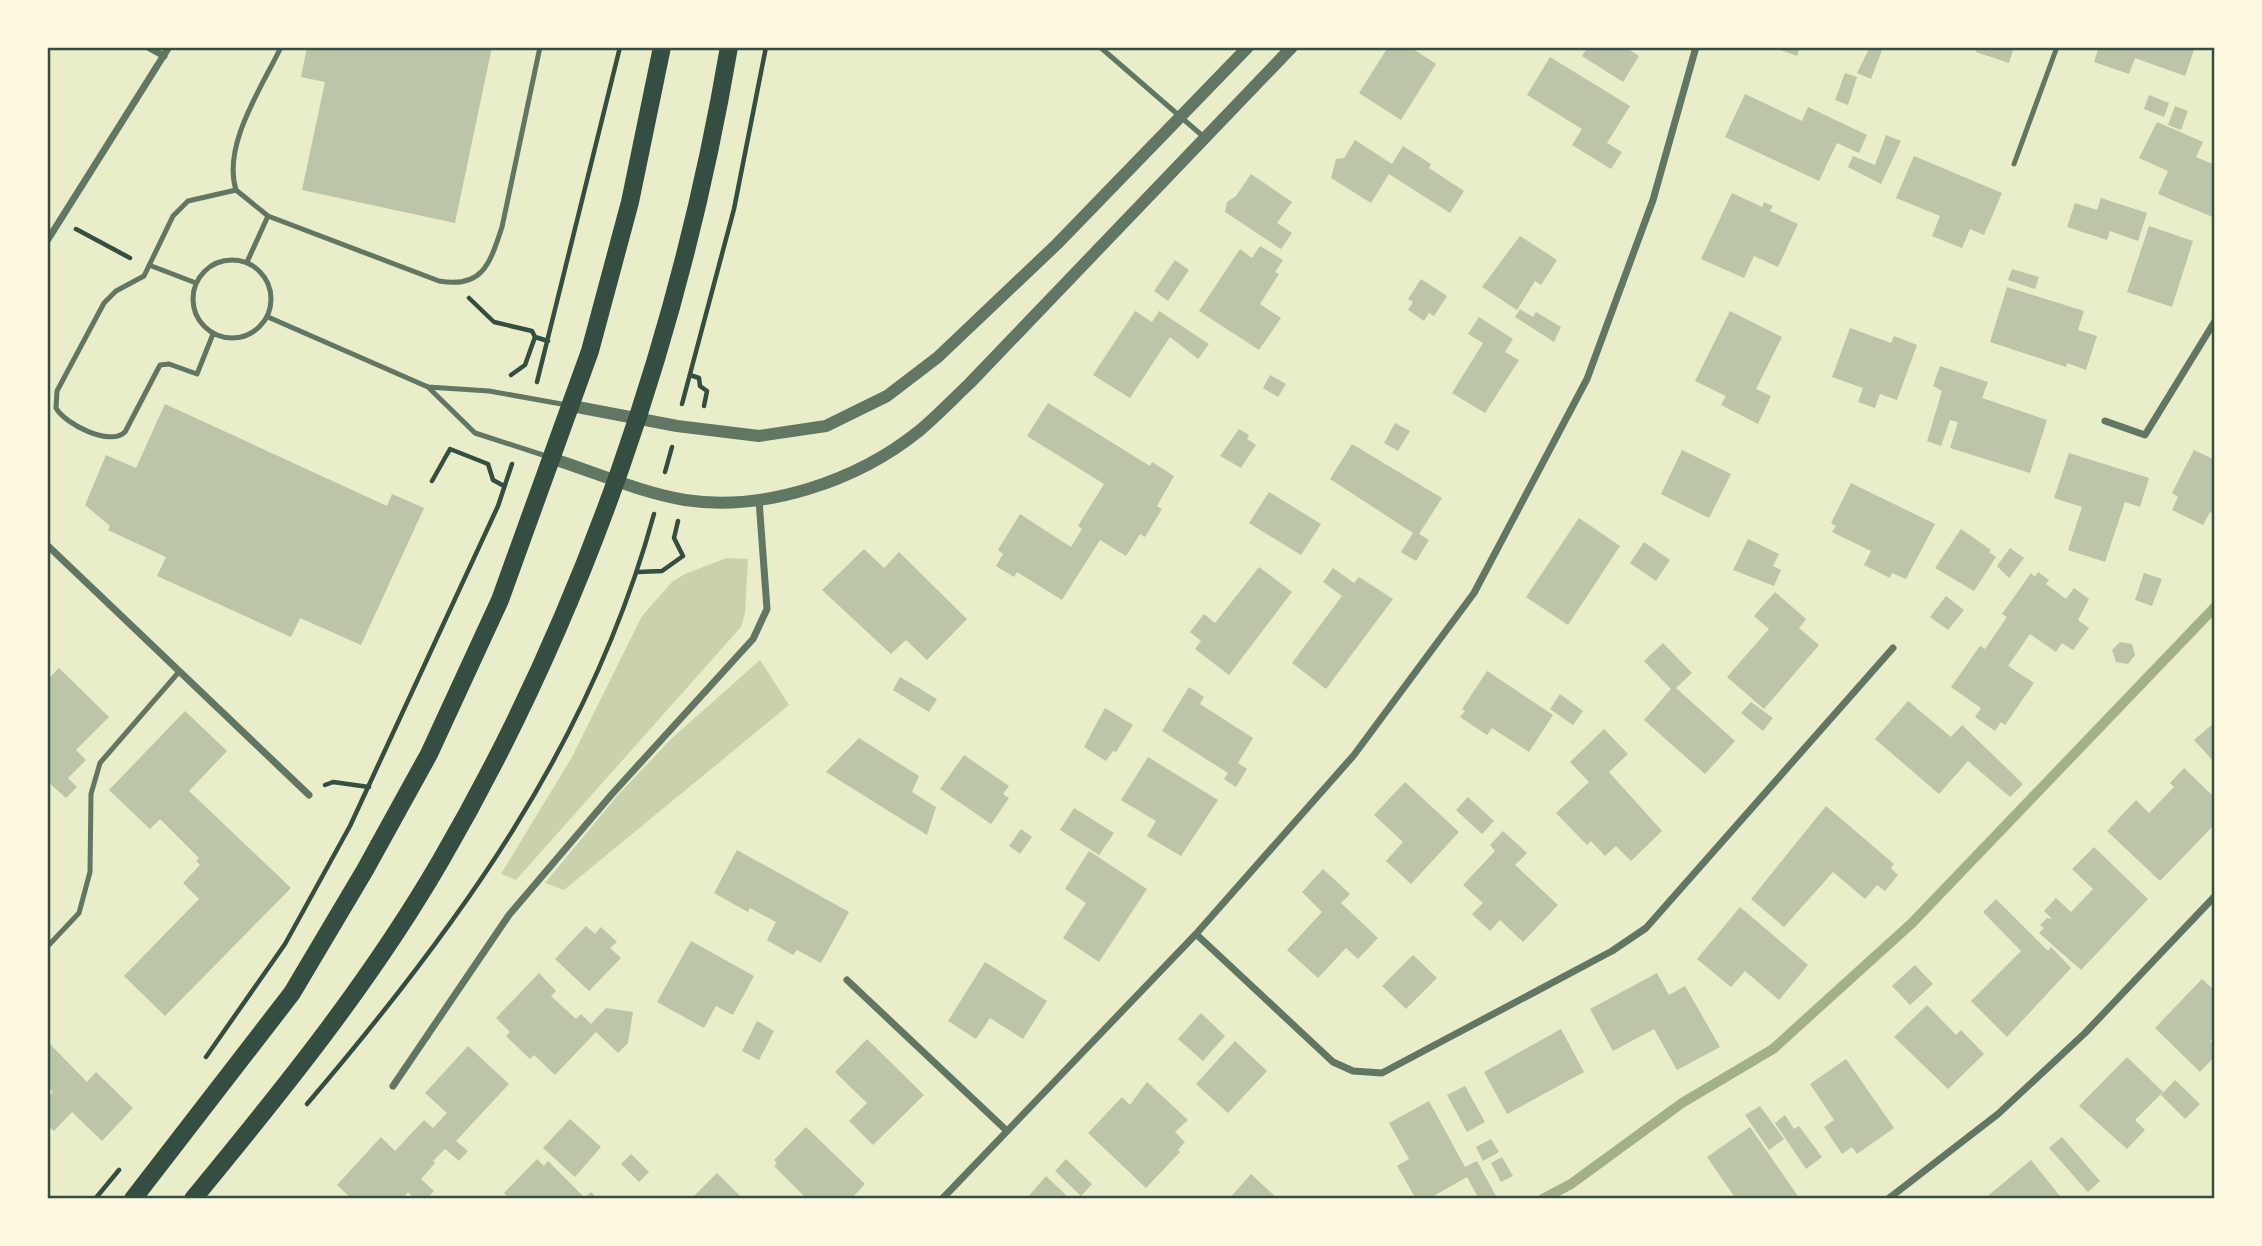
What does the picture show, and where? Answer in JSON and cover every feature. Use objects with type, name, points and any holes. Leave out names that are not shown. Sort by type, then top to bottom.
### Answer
[{"type":"main road","points":[[133,1199],[292,993],[365,870],[429,754],[495,612],[572,406],[630,202],[663,47]]},
{"type":"main road","points":[[193,1199],[268,1108],[383,952],[440,861],[494,764],[582,567],[637,418],[691,228],[729,47]]},
{"type":"street","points":[[148,47],[164,56]]},
{"type":"street","points":[[47,241],[169,47]]},
{"type":"street","points":[[572,406],[733,435],[788,433],[826,426],[887,396],[968,329],[1057,244],[1248,47]]},
{"type":"street","points":[[553,459],[682,500],[719,504],[759,500],[807,489],[854,471],[918,432],[970,383],[1292,47]]},
{"type":"street","points":[[942,1199],[1196,934],[1354,755],[1474,593],[1587,379],[1653,200],[1696,47]]},
{"type":"street","points":[[2105,421],[2145,435],[2215,321]]},
{"type":"street","points":[[394,1086],[509,915],[612,794],[753,639],[767,609],[759,500]]},
{"type":"street","points":[[47,545],[178,673],[309,795]]},
{"type":"street","points":[[1196,934],[1333,1062],[1353,1071],[1382,1073],[1612,951],[1646,928],[1893,648]]},
{"type":"street","points":[[1888,1199],[1998,1114],[2085,1033],[2215,896]]},
{"type":"street","points":[[847,979],[1006,1130]]},
{"type":"lane","points":[[281,47],[239,137],[232,159],[236,190],[268,216],[439,281],[457,284],[475,279],[493,255],[502,227],[540,47]]},
{"type":"lane","points":[[1100,47],[1205,138]]},
{"type":"lane","points":[[2014,163],[2057,47]]},
{"type":"lane","points":[[213,334],[197,374],[169,364],[160,365],[125,432],[117,439],[107,439],[59,413],[56,408],[57,391],[104,303],[116,291],[144,276],[173,216],[188,201],[236,190]]},
{"type":"lane","points":[[247,262],[268,216]]},
{"type":"lane","points":[[227,260],[247,262],[261,271],[270,285],[272,301],[268,317],[258,329],[244,337],[228,339],[213,334],[202,325],[195,312],[193,297],[196,283],[209,267],[227,260]]},
{"type":"lane","points":[[149,265],[196,283]]},
{"type":"lane","points":[[268,317],[428,387],[503,394],[572,406]]},
{"type":"lane","points":[[428,387],[475,433],[553,459]]},
{"type":"lane","points":[[47,947],[79,913],[90,873],[91,794],[100,763],[178,673]]},
{"type":"path","points":[[531,400],[620,47]]},
{"type":"path","points":[[660,493],[734,209],[766,47]]},
{"type":"path","points":[[60,221],[117,253],[149,265]]},
{"type":"path","points":[[457,284],[488,318],[532,331],[536,337],[548,341]]},
{"type":"path","points":[[503,394],[512,371],[525,365],[536,337]]},
{"type":"path","points":[[690,376],[699,378],[700,386],[707,391],[699,428]]},
{"type":"path","points":[[199,1068],[285,944],[369,787],[505,486],[517,447]]},
{"type":"path","points":[[432,481],[450,449],[488,464],[493,480],[505,486]]},
{"type":"path","points":[[638,572],[662,571],[683,556],[674,538],[682,500]]},
{"type":"path","points":[[309,795],[333,782],[369,787]]},
{"type":"path","points":[[95,1199],[127,1159]]},
{"type":"green space","points":[[727,558],[748,559],[745,613],[741,627],[516,880],[501,874],[572,757],[642,616],[672,582],[685,574]]},
{"type":"green space","points":[[760,660],[789,705],[564,890],[545,883],[617,796],[671,739]]},
{"type":"building","points":[[307,47],[492,47],[455,223],[302,190],[325,82],[301,77]]},
{"type":"building","points":[[1388,47],[1410,47],[1436,64],[1401,120],[1359,93]]},
{"type":"building","points":[[1588,47],[1625,47],[1639,56],[1623,82],[1582,56]]},
{"type":"building","points":[[1773,47],[1800,47],[1797,56]]},
{"type":"building","points":[[1870,47],[1882,50],[1871,79],[1857,73]]},
{"type":"building","points":[[1977,47],[2014,47],[2009,63],[1976,52]]},
{"type":"building","points":[[2099,47],[2195,47],[2185,76],[2135,58],[2129,74],[2094,62]]},
{"type":"building","points":[[1550,57],[1630,106],[1607,143],[1622,152],[1611,169],[1572,145],[1582,129],[1527,95]]},
{"type":"building","points":[[1845,73],[1857,77],[1848,105],[1835,100]]},
{"type":"building","points":[[1745,94],[1802,121],[1808,107],[1867,135],[1859,153],[1837,143],[1819,181],[1725,137]]},
{"type":"building","points":[[2149,95],[2169,103],[2164,117],[2144,109]]},
{"type":"building","points":[[2175,106],[2188,111],[2181,130],[2168,125]]},
{"type":"building","points":[[2157,122],[2203,142],[2196,157],[2215,165],[2215,218],[2158,194],[2168,171],[2139,158]]},
{"type":"building","points":[[1886,135],[1901,141],[1881,184],[1848,167],[1853,156],[1875,165]]},
{"type":"building","points":[[1355,140],[1392,164],[1403,146],[1431,164],[1429,168],[1464,191],[1450,213],[1389,174],[1371,203],[1331,178],[1336,159],[1344,158]]},
{"type":"building","points":[[1914,156],[2002,193],[1984,235],[1970,229],[1962,248],[1932,236],[1940,216],[1896,198]]},
{"type":"building","points":[[1251,174],[1292,202],[1277,223],[1292,233],[1281,249],[1225,212],[1227,202],[1236,196]]},
{"type":"building","points":[[1732,193],[1762,207],[1764,202],[1773,206],[1770,211],[1798,224],[1778,267],[1754,256],[1744,278],[1701,259]]},
{"type":"building","points":[[2101,198],[2147,213],[2138,241],[2110,231],[2107,240],[2067,227],[2075,203],[2097,210]]},
{"type":"building","points":[[2149,226],[2193,241],[2172,307],[2127,292]]},
{"type":"building","points":[[1520,236],[1557,260],[1541,285],[1535,281],[1517,310],[1482,287]]},
{"type":"building","points":[[1260,246],[1283,260],[1275,272],[1279,274],[1260,304],[1281,318],[1259,350],[1199,311],[1240,249],[1252,258]]},
{"type":"building","points":[[1175,260],[1189,270],[1168,301],[1154,291]]},
{"type":"building","points":[[2012,269],[2039,277],[2035,289],[2008,280]]},
{"type":"building","points":[[1421,279],[1447,296],[1434,316],[1429,313],[1424,321],[1408,310],[1413,302],[1408,299]]},
{"type":"building","points":[[2007,287],[2084,311],[2078,330],[2097,336],[2086,370],[2067,363],[2066,367],[1990,342]]},
{"type":"building","points":[[1520,309],[1533,317],[1536,312],[1561,327],[1554,342],[1515,317]]},
{"type":"building","points":[[1135,311],[1152,322],[1159,311],[1209,344],[1198,359],[1170,337],[1130,398],[1093,375]]},
{"type":"building","points":[[1730,311],[1782,337],[1756,389],[1771,396],[1758,424],[1721,405],[1726,396],[1695,381]]},
{"type":"building","points":[[1479,317],[1513,339],[1505,352],[1519,360],[1485,413],[1452,393],[1483,343],[1468,334]]},
{"type":"building","points":[[1850,328],[1891,343],[1894,336],[1917,345],[1897,400],[1880,394],[1875,408],[1858,402],[1863,388],[1832,377]]},
{"type":"building","points":[[1940,366],[1988,382],[1982,398],[2047,420],[2030,473],[1950,448],[1958,422],[1950,420],[1941,446],[1927,441],[1942,391],[1933,386]]},
{"type":"building","points":[[1270,375],[1286,384],[1278,397],[1263,388]]},
{"type":"building","points":[[1048,403],[1150,466],[1152,462],[1174,476],[1157,506],[1162,509],[1145,537],[1140,534],[1126,556],[1100,540],[1062,600],[1017,572],[1014,577],[996,566],[1003,554],[998,550],[1020,514],[1071,547],[1082,529],[1078,526],[1104,484],[1027,436]]},
{"type":"building","points":[[165,404],[387,506],[392,494],[424,508],[361,645],[300,618],[291,637],[157,576],[166,557],[108,530],[110,526],[85,505],[106,455],[136,468]]},
{"type":"building","points":[[1395,423],[1410,431],[1398,451],[1384,443]]},
{"type":"building","points":[[1239,429],[1249,435],[1247,439],[1256,445],[1241,468],[1220,456]]},
{"type":"building","points":[[1352,444],[1442,498],[1419,534],[1429,540],[1416,561],[1401,552],[1413,533],[1330,479]]},
{"type":"building","points":[[1682,450],[1731,474],[1709,518],[1661,494]]},
{"type":"building","points":[[2194,450],[2215,460],[2215,515],[2210,512],[2203,525],[2172,510],[2178,497],[2172,493]]},
{"type":"building","points":[[2069,453],[2149,478],[2140,507],[2125,502],[2105,562],[2068,550],[2082,507],[2054,498]]},
{"type":"building","points":[[1851,483],[1935,524],[1906,579],[1892,573],[1890,578],[1864,565],[1871,551],[1832,532],[1836,526],[1831,523]]},
{"type":"building","points":[[1269,492],[1321,524],[1301,555],[1249,523]]},
{"type":"building","points":[[1579,518],[1620,546],[1568,625],[1526,597]]},
{"type":"building","points":[[1961,529],[1991,550],[1989,552],[1996,557],[1974,591],[1935,568]]},
{"type":"building","points":[[1748,539],[1779,554],[1773,566],[1781,570],[1774,586],[1733,570]]},
{"type":"building","points":[[1644,542],[1670,560],[1656,581],[1630,563]]},
{"type":"building","points":[[2010,548],[2024,558],[2009,578],[1997,566]]},
{"type":"building","points":[[864,549],[884,568],[899,552],[967,619],[927,660],[906,640],[891,654],[822,590]]},
{"type":"building","points":[[1259,567],[1292,592],[1229,675],[1195,649],[1201,641],[1190,632],[1204,614],[1215,623]]},
{"type":"building","points":[[1333,568],[1354,583],[1359,577],[1393,599],[1326,689],[1292,663],[1342,596],[1323,582]]},
{"type":"building","points":[[2038,572],[2049,580],[2046,584],[2066,599],[2074,588],[2089,599],[2078,620],[2089,628],[2073,650],[2062,643],[2056,652],[2030,634],[2008,666],[2034,683],[2005,725],[2001,722],[1995,731],[1975,717],[1981,708],[1951,687],[1980,646],[1985,649],[2007,617],[2002,614],[2031,573],[2035,577]]},
{"type":"building","points":[[2144,573],[2162,579],[2152,606],[2135,600]]},
{"type":"building","points":[[1775,592],[1806,619],[1799,628],[1819,645],[1764,709],[1727,677],[1769,629],[1754,616]]},
{"type":"building","points":[[1946,596],[1964,610],[1948,630],[1930,617]]},
{"type":"building","points":[[2120,642],[2132,644],[2135,655],[2128,664],[2116,662],[2112,650]]},
{"type":"building","points":[[1663,643],[1692,673],[1676,688],[1735,741],[1705,774],[1644,720],[1671,689],[1644,661]]},
{"type":"building","points":[[59,668],[109,717],[76,750],[86,760],[68,778],[77,787],[66,798],[47,781],[47,680]]},
{"type":"building","points":[[1487,671],[1553,715],[1529,752],[1492,728],[1487,735],[1460,717],[1465,711],[1462,709]]},
{"type":"building","points":[[900,677],[937,699],[929,712],[893,690]]},
{"type":"building","points":[[1189,687],[1204,697],[1200,704],[1253,738],[1238,763],[1247,769],[1236,787],[1224,779],[1228,773],[1162,731]]},
{"type":"building","points":[[1560,694],[1583,711],[1573,725],[1550,709]]},
{"type":"building","points":[[1908,701],[1951,737],[1962,725],[2023,784],[2010,797],[1968,761],[1939,794],[1875,739]]},
{"type":"building","points":[[1751,702],[1773,718],[1763,731],[1741,713]]},
{"type":"building","points":[[1105,708],[1133,725],[1116,752],[1113,751],[1106,761],[1084,747]]},
{"type":"building","points":[[185,711],[227,751],[189,791],[291,888],[165,1016],[124,976],[199,899],[183,883],[200,865],[196,861],[199,858],[160,819],[150,829],[109,790]]},
{"type":"building","points":[[2215,722],[2215,763],[2194,740]]},
{"type":"building","points":[[1604,729],[1628,754],[1609,772],[1662,831],[1631,861],[1616,846],[1605,856],[1591,841],[1587,845],[1556,813],[1589,782],[1570,762]]},
{"type":"building","points":[[859,738],[919,776],[912,792],[936,807],[927,835],[826,772]]},
{"type":"building","points":[[964,755],[1009,786],[1003,794],[1009,798],[991,824],[940,789]]},
{"type":"building","points":[[1148,757],[1218,800],[1181,856],[1147,836],[1156,821],[1121,800]]},
{"type":"building","points":[[2184,768],[2215,798],[2215,824],[2160,881],[2107,831],[2136,800],[2149,813],[2174,787],[2170,783]]},
{"type":"building","points":[[1405,782],[1459,832],[1411,884],[1386,861],[1403,842],[1374,815]]},
{"type":"building","points":[[1468,797],[1494,821],[1482,834],[1456,810]]},
{"type":"building","points":[[1826,806],[1894,864],[1891,868],[1898,875],[1885,891],[1877,885],[1865,899],[1833,872],[1784,927],[1751,899]]},
{"type":"building","points":[[1074,808],[1114,833],[1099,855],[1060,830]]},
{"type":"building","points":[[1021,829],[1032,837],[1020,854],[1009,846]]},
{"type":"building","points":[[1503,831],[1527,853],[1515,865],[1558,905],[1523,942],[1500,920],[1490,931],[1472,914],[1483,903],[1463,885],[1495,851],[1490,845]]},
{"type":"building","points":[[2094,847],[2148,899],[2081,970],[2039,933],[2044,928],[2040,925],[2047,918],[2052,919],[2044,911],[2056,898],[2071,912],[2093,889],[2072,869]]},
{"type":"building","points":[[737,850],[849,912],[821,963],[797,950],[793,955],[767,940],[776,922],[750,908],[748,912],[714,893]]},
{"type":"building","points":[[1089,851],[1147,889],[1099,962],[1063,938],[1086,903],[1065,889]]},
{"type":"building","points":[[1323,869],[1350,894],[1341,903],[1378,938],[1358,959],[1346,948],[1318,978],[1287,950],[1322,912],[1302,892]]},
{"type":"building","points":[[1996,899],[2048,951],[2051,947],[2071,968],[2007,1037],[1971,1001],[2021,951],[1983,912]]},
{"type":"building","points":[[1740,907],[1808,965],[1779,1000],[1745,971],[1731,987],[1697,959]]},
{"type":"building","points":[[586,926],[595,934],[601,927],[617,942],[610,948],[621,958],[589,991],[555,959]]},
{"type":"building","points":[[691,941],[754,976],[733,1015],[716,1006],[704,1028],[657,1002]]},
{"type":"building","points":[[1413,955],[1437,978],[1406,1009],[1382,986]]},
{"type":"building","points":[[985,962],[1047,1001],[1023,1039],[990,1018],[976,1039],[948,1021]]},
{"type":"building","points":[[1915,965],[1933,984],[1910,1005],[1892,986]]},
{"type":"building","points":[[539,973],[556,991],[551,996],[576,1019],[581,1014],[591,1024],[606,1008],[633,1012],[628,1043],[618,1053],[596,1032],[555,1075],[534,1055],[530,1059],[506,1036],[510,1032],[496,1018]]},
{"type":"building","points":[[1657,973],[1669,995],[1685,986],[1720,1047],[1677,1070],[1654,1029],[1613,1051],[1590,1009]]},
{"type":"building","points":[[2202,979],[2215,991],[2215,1036],[2210,1041],[2215,1045],[2215,1056],[2200,1072],[2155,1028]]},
{"type":"building","points":[[1927,1005],[1956,1035],[1961,1030],[1984,1054],[1948,1089],[1894,1037]]},
{"type":"building","points":[[1201,1013],[1225,1036],[1203,1061],[1178,1039]]},
{"type":"building","points":[[757,1021],[774,1031],[759,1060],[742,1051]]},
{"type":"building","points":[[1561,1029],[1584,1072],[1507,1114],[1484,1072]]},
{"type":"building","points":[[867,1039],[924,1095],[873,1145],[849,1121],[867,1103],[835,1072]]},
{"type":"building","points":[[1235,1041],[1267,1071],[1228,1113],[1196,1084]]},
{"type":"building","points":[[49,1043],[87,1082],[96,1072],[133,1108],[102,1141],[72,1112],[54,1131],[47,1125],[47,1098],[53,1092],[47,1087]]},
{"type":"building","points":[[468,1046],[509,1084],[456,1141],[468,1151],[459,1161],[445,1149],[433,1161],[435,1163],[421,1179],[434,1191],[427,1199],[415,1199],[408,1192],[402,1199],[352,1199],[337,1185],[381,1137],[395,1151],[424,1120],[433,1128],[447,1113],[425,1093]]},
{"type":"building","points":[[2127,1057],[2163,1092],[2135,1120],[2145,1130],[2127,1149],[2079,1106]]},
{"type":"building","points":[[1846,1059],[1894,1128],[1857,1154],[1852,1147],[1842,1154],[1824,1127],[1834,1120],[1810,1084]]},
{"type":"building","points":[[2175,1080],[2200,1104],[2185,1119],[2161,1095]]},
{"type":"building","points":[[1147,1082],[1188,1120],[1175,1132],[1185,1142],[1178,1150],[1180,1152],[1146,1188],[1088,1133],[1122,1097],[1130,1105]]},
{"type":"building","points":[[1465,1086],[1485,1122],[1467,1132],[1447,1095]]},
{"type":"building","points":[[1429,1101],[1465,1167],[1477,1161],[1496,1196],[1494,1199],[1479,1199],[1467,1177],[1430,1198],[1416,1199],[1397,1166],[1409,1159],[1389,1123]]},
{"type":"building","points":[[1760,1106],[1784,1139],[1769,1150],[1745,1115]]},
{"type":"building","points":[[1785,1115],[1794,1129],[1799,1126],[1822,1157],[1806,1169],[1775,1123]]},
{"type":"building","points":[[570,1119],[601,1147],[575,1177],[543,1148]]},
{"type":"building","points":[[806,1127],[865,1184],[851,1199],[807,1199],[774,1166],[777,1163],[774,1160]]},
{"type":"building","points":[[1750,1127],[1800,1199],[1736,1199],[1707,1157]]},
{"type":"building","points":[[2062,1137],[2100,1181],[2088,1192],[2049,1148]]},
{"type":"building","points":[[1491,1139],[1499,1152],[1483,1161],[1476,1147]]},
{"type":"building","points":[[631,1154],[649,1172],[639,1182],[621,1164]]},
{"type":"building","points":[[1502,1157],[1513,1176],[1501,1182],[1491,1163]]},
{"type":"building","points":[[537,1159],[544,1166],[548,1161],[585,1198],[591,1192],[598,1199],[509,1199],[504,1193]]},
{"type":"building","points":[[1066,1159],[1092,1184],[1081,1196],[1055,1171]]},
{"type":"building","points":[[2031,1160],[2060,1196],[1984,1199]]},
{"type":"building","points":[[717,1173],[743,1199],[691,1199]]},
{"type":"building","points":[[1251,1174],[1278,1199],[1229,1199]]},
{"type":"building","points":[[1046,1176],[1070,1199],[1026,1199]]},
{"type":"waterway","points":[[1543,1199],[1571,1184],[1682,1103],[1773,1049],[1912,923],[2215,607]]}]
